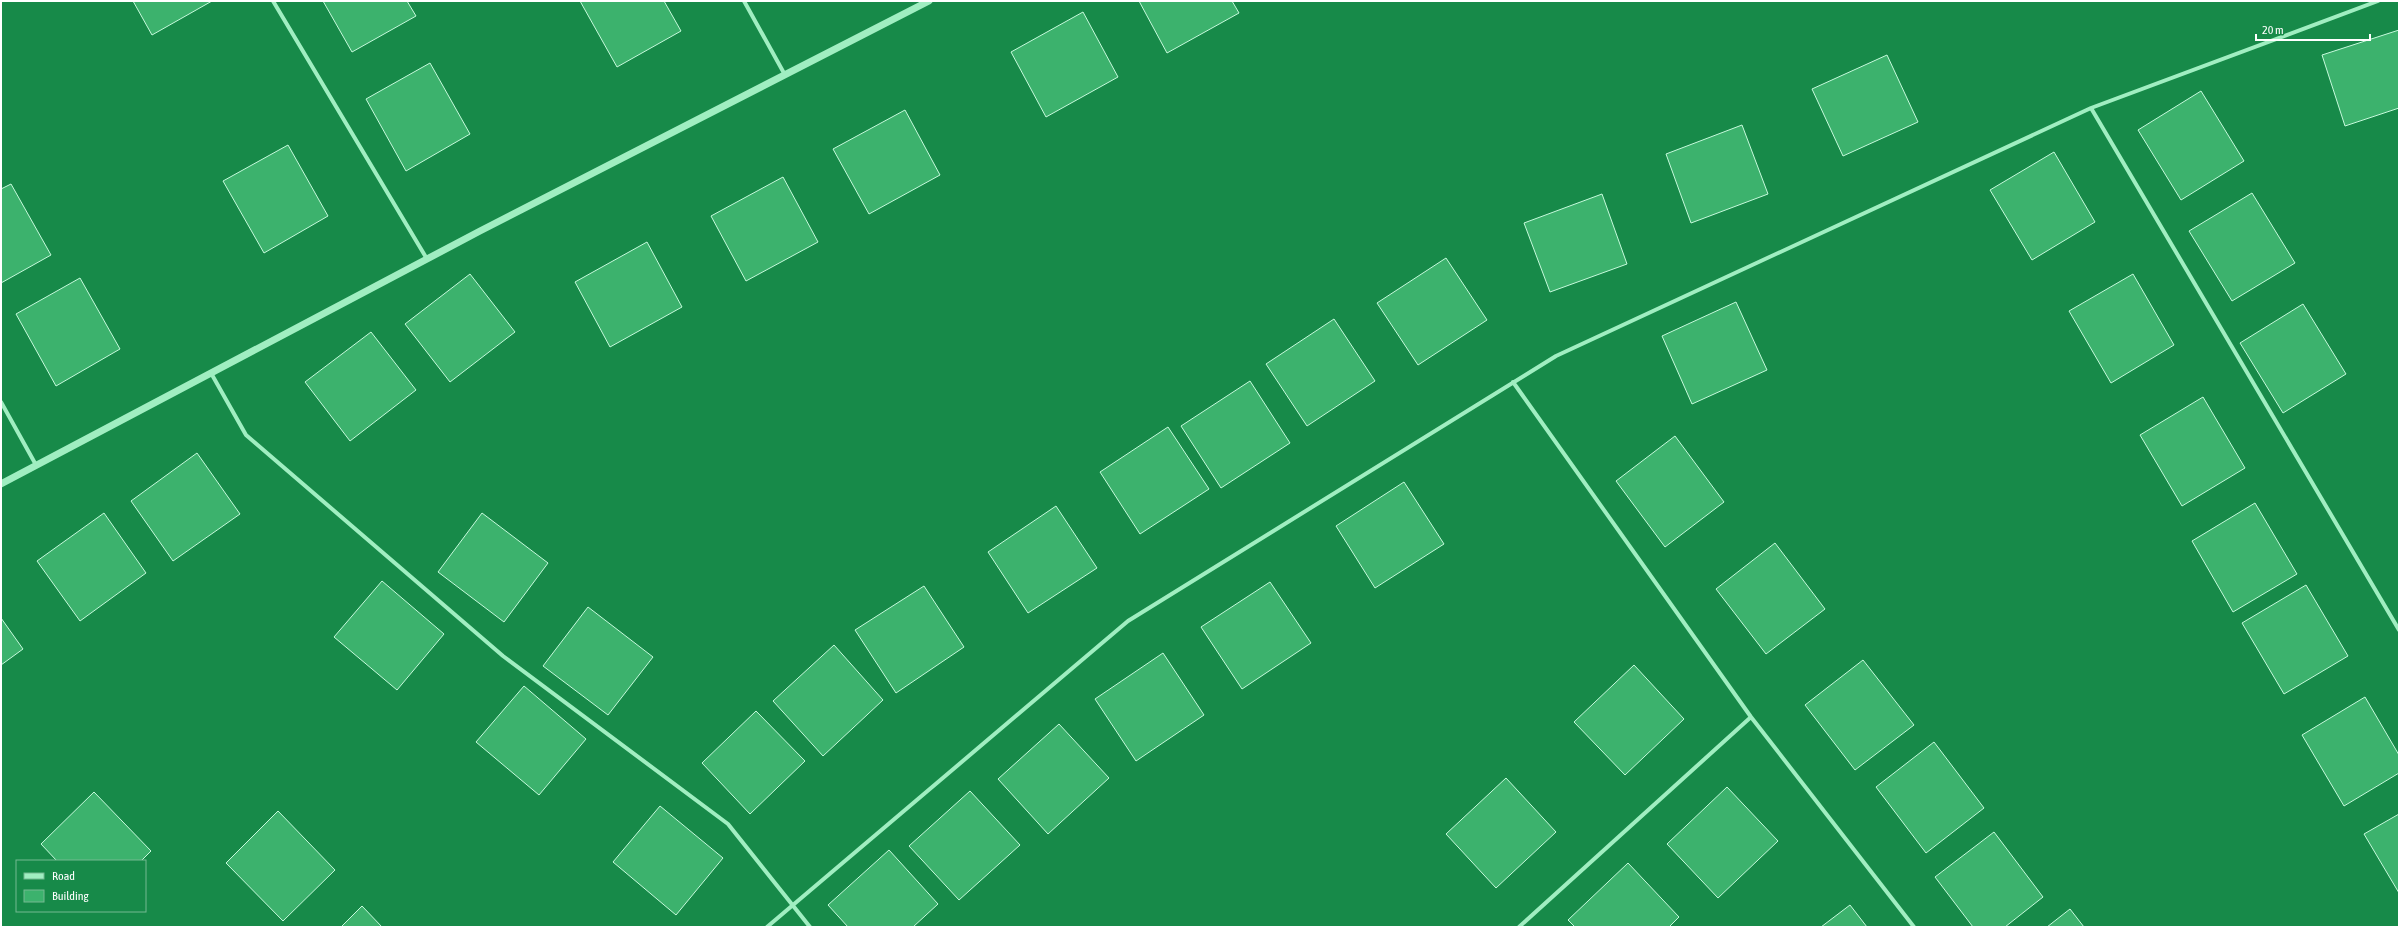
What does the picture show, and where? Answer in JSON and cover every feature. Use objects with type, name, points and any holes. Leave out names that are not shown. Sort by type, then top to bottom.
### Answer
[{"type":"street","points":[[273,1],[427,259]]},
{"type":"street","points":[[744,1],[785,75]]},
{"type":"street","points":[[1,484],[427,259],[929,1]]},
{"type":"street","points":[[767,927],[1128,621],[1556,356],[2091,108],[2378,1]]},
{"type":"street","points":[[2091,108],[2399,630]]},
{"type":"street","points":[[211,373],[246,435],[503,656],[728,824],[810,927]]},
{"type":"street","points":[[1513,382],[1752,718],[1914,927]]},
{"type":"street","points":[[1,402],[36,465]]},
{"type":"street","points":[[1519,927],[1752,718]]},
{"type":"building","points":[[133,1],[212,1],[152,35]]},
{"type":"building","points":[[323,1],[407,1],[416,16],[352,52]]},
{"type":"building","points":[[580,1],[664,1],[681,31],[617,67]]},
{"type":"building","points":[[1139,1],[1232,1],[1239,13],[1167,53]]},
{"type":"building","points":[[1083,12],[1118,77],[1046,117],[1011,52]]},
{"type":"building","points":[[2399,30],[2399,108],[2345,126],[2322,55]]},
{"type":"building","points":[[1887,55],[1918,122],[1843,156],[1812,89]]},
{"type":"building","points":[[430,63],[470,134],[406,171],[366,99]]},
{"type":"building","points":[[2201,91],[2244,161],[2181,200],[2138,130]]},
{"type":"building","points":[[905,110],[940,175],[869,214],[833,149]]},
{"type":"building","points":[[1742,125],[1768,194],[1691,223],[1666,154]]},
{"type":"building","points":[[288,145],[328,216],[264,253],[223,181]]},
{"type":"building","points":[[2054,152],[2095,222],[2032,260],[1990,190]]},
{"type":"building","points":[[783,177],[818,242],[746,281],[711,216]]},
{"type":"building","points":[[11,184],[51,255],[1,283],[1,189]]},
{"type":"building","points":[[2252,193],[2295,263],[2232,301],[2189,231]]},
{"type":"building","points":[[1602,194],[1627,264],[1550,292],[1524,223]]},
{"type":"building","points":[[647,242],[682,307],[610,347],[575,282]]},
{"type":"building","points":[[1446,258],[1487,320],[1418,365],[1377,303]]},
{"type":"building","points":[[470,274],[515,332],[450,382],[405,324]]},
{"type":"building","points":[[2133,274],[2174,345],[2111,383],[2069,311]]},
{"type":"building","points":[[80,278],[120,349],[56,386],[16,314]]},
{"type":"building","points":[[1736,302],[1767,370],[1692,404],[1662,336]]},
{"type":"building","points":[[2303,304],[2346,374],[2283,413],[2240,343]]},
{"type":"building","points":[[1334,319],[1375,381],[1307,426],[1266,364]]},
{"type":"building","points":[[371,332],[416,390],[350,441],[305,382]]},
{"type":"building","points":[[1250,381],[1290,443],[1221,488],[1181,426]]},
{"type":"building","points":[[2203,397],[2245,468],[2182,506],[2140,435]]},
{"type":"building","points":[[1168,427],[1209,489],[1140,534],[1100,472]]},
{"type":"building","points":[[1675,436],[1724,502],[1665,547],[1616,481]]},
{"type":"building","points":[[197,453],[240,514],[173,561],[131,501]]},
{"type":"building","points":[[1404,482],[1444,544],[1375,588],[1336,526]]},
{"type":"building","points":[[2255,503],[2297,574],[2233,612],[2192,541]]},
{"type":"building","points":[[1056,506],[1097,568],[1028,613],[988,552]]},
{"type":"building","points":[[104,513],[146,573],[80,621],[37,561]]},
{"type":"building","points":[[482,513],[548,563],[504,622],[438,572]]},
{"type":"building","points":[[1775,543],[1825,609],[1766,654],[1716,589]]},
{"type":"building","points":[[382,581],[444,634],[397,690],[334,637]]},
{"type":"building","points":[[1270,582],[1311,643],[1242,689],[1201,627]]},
{"type":"building","points":[[2306,585],[2348,656],[2284,694],[2242,623]]},
{"type":"building","points":[[924,586],[964,647],[896,693],[855,630]]},
{"type":"building","points":[[588,607],[653,657],[608,715],[543,666]]},
{"type":"building","points":[[1,618],[23,649],[1,665]]},
{"type":"building","points":[[834,645],[883,700],[823,756],[773,701]]},
{"type":"building","points":[[1163,653],[1204,715],[1136,761],[1095,699]]},
{"type":"building","points":[[1863,660],[1914,725],[1855,770],[1805,705]]},
{"type":"building","points":[[1634,665],[1684,719],[1625,775],[1574,722]]},
{"type":"building","points":[[524,686],[586,739],[539,795],[476,742]]},
{"type":"building","points":[[2365,697],[2399,755],[2399,773],[2344,806],[2302,735]]},
{"type":"building","points":[[756,711],[805,761],[750,814],[702,763]]},
{"type":"building","points":[[1059,724],[1109,778],[1048,834],[998,779]]},
{"type":"building","points":[[1934,742],[1984,808],[1926,853],[1876,787]]},
{"type":"building","points":[[1506,778],[1556,832],[1496,888],[1446,834]]},
{"type":"building","points":[[1727,787],[1778,841],[1718,898],[1667,844]]},
{"type":"building","points":[[970,791],[1020,845],[959,900],[909,846]]},
{"type":"building","points":[[94,792],[151,851],[142,860],[56,860],[41,844]]},
{"type":"building","points":[[660,806],[723,858],[676,915],[613,862]]},
{"type":"building","points":[[278,811],[335,870],[283,921],[226,863]]},
{"type":"building","points":[[2399,814],[2399,893],[2364,834]]},
{"type":"building","points":[[1994,832],[2043,897],[2005,927],[1973,927],[1935,877]]},
{"type":"building","points":[[889,850],[938,904],[913,927],[848,927],[828,905]]},
{"type":"building","points":[[1628,863],[1679,917],[1669,927],[1575,927],[1568,920]]},
{"type":"building","points":[[1850,905],[1867,927],[1821,927]]},
{"type":"building","points":[[362,906],[382,927],[341,927]]},
{"type":"building","points":[[2070,909],[2084,927],[2047,927]]}]
